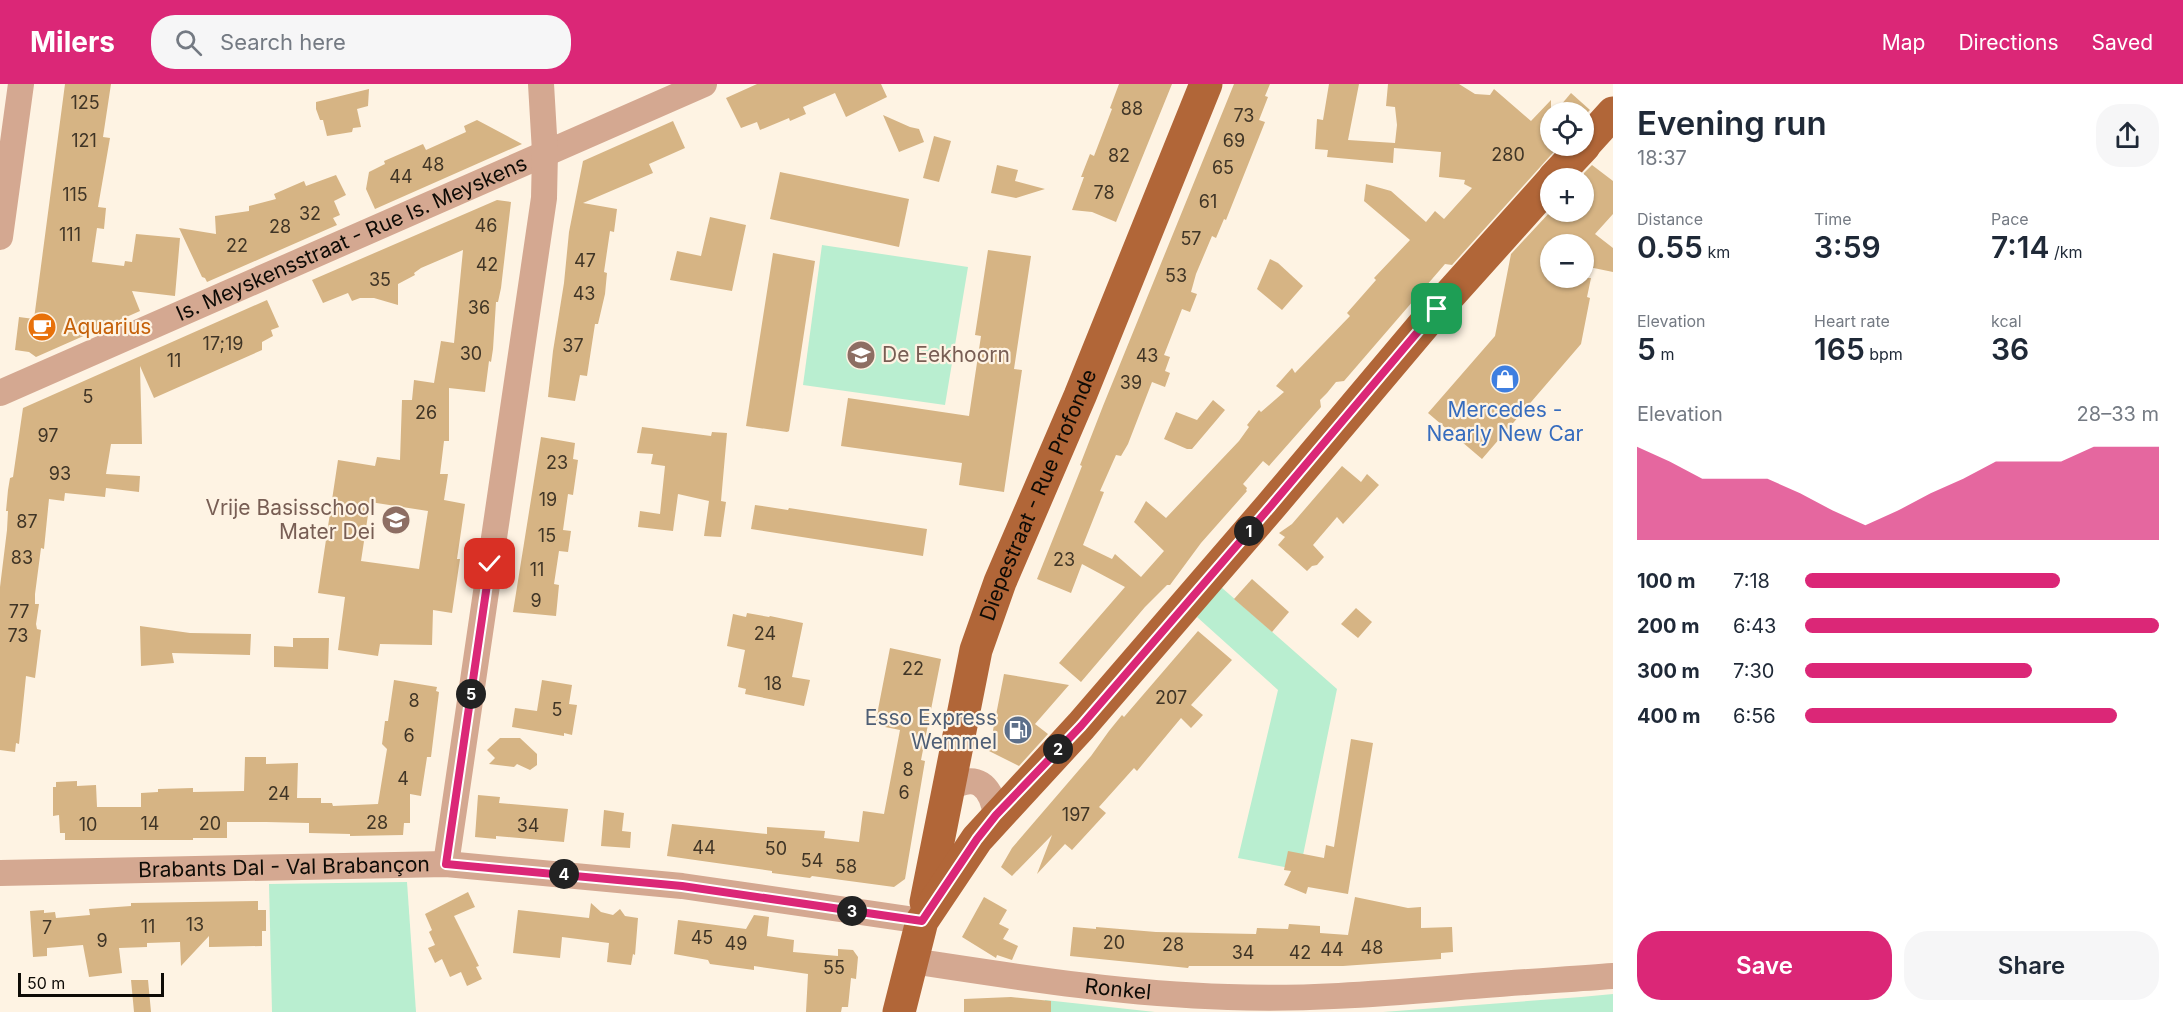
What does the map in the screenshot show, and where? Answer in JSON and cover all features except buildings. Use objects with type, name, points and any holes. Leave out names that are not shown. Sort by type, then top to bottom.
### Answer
[{"type":"main road","name":"Diepestraat - Rue Profonde","points":[[899,1012],[941,833],[976,650],[1000,582],[1080,396],[1206,84]]},
{"type":"main road","points":[[1594,134],[1613,113]]},
{"type":"main road","points":[[1563,168],[1574,156]]},
{"type":"main road","points":[[922,921],[987,827],[1081,726],[1437,309],[1540,194]]},
{"type":"street","points":[[0,237],[21,84]]},
{"type":"street","points":[[446,864],[544,198],[545,152],[541,84]]},
{"type":"street","name":"Is. Meyskensstraat - Rue Is. Meyskens","points":[[0,393],[704,84]]},
{"type":"street","points":[[941,833],[949,842],[956,844],[987,827],[993,797],[985,786],[972,782],[961,782],[948,790]]},
{"type":"street","name":"Brabants Dal - Val Brabançon","points":[[0,873],[446,864],[682,886],[922,921]]},
{"type":"street","name":"Ronkel","points":[[912,961],[1097,988],[1230,998],[1394,993],[1613,976]]},
{"type":"green space","points":[[822,245],[968,267],[945,405],[803,385]]},
{"type":"green space","points":[[1221,587],[1337,689],[1300,870],[1238,858],[1278,690],[1197,617]]},
{"type":"green space","points":[[407,882],[416,1012],[272,1012],[269,884]]},
{"type":"green space","points":[[1613,994],[1613,1012],[1383,1012],[1581,997]]},
{"type":"green space","points":[[1045,1000],[1155,1012],[1042,1012]]},
{"type":"place","name":"Aquarius","points":[[42,327]]},
{"type":"place","name":"De Eekhoorn","points":[[861,355]]},
{"type":"place","name":"Mercedes - Nearly New Car","points":[[1505,379]]},
{"type":"place","name":"Vrije Basisschool Mater Dei","points":[[396,520]]},
{"type":"place","name":"Esso Express Wemmel","points":[[1018,730]]},
{"type":"route","points":[[490,564],[446,864],[682,886],[922,921],[977,839],[996,815],[1081,726],[1437,309]]}]
